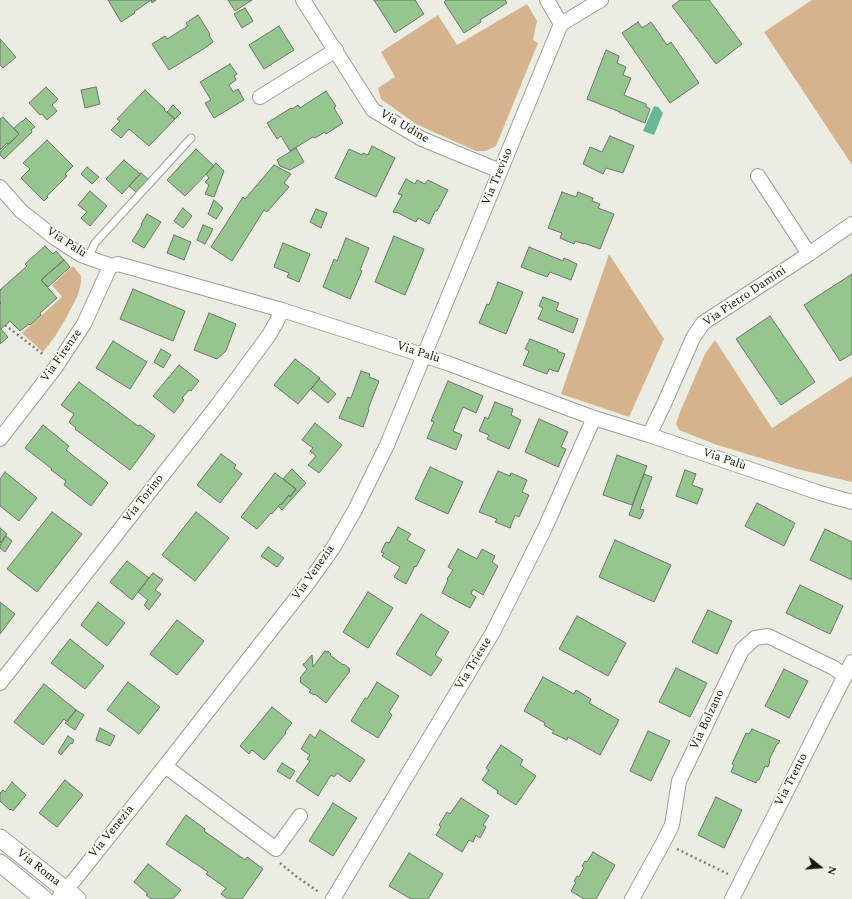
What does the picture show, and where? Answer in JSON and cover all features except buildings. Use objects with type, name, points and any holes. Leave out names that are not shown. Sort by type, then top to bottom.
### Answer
[{"type":"street","name":"Via Udine","points":[[304,0],[373,110],[422,139],[500,171]]},
{"type":"street","points":[[547,0],[561,24],[601,0]]},
{"type":"street","name":"Via Treviso","points":[[424,355],[561,24]]},
{"type":"street","points":[[260,97],[336,50]]},
{"type":"street","points":[[758,176],[809,254]]},
{"type":"street","name":"Via Palù","points":[[0,188],[22,211],[55,238],[88,258],[112,266],[118,264],[282,310],[424,355],[594,418],[820,493],[852,502]]},
{"type":"street","name":"Via Pietro Damini","points":[[649,435],[693,338],[703,323],[852,224]]},
{"type":"street","name":"Via Firenze","points":[[0,438],[55,368],[84,324],[109,269],[112,266]]},
{"type":"street","name":"Via Torino","points":[[0,683],[270,335],[282,310]]},
{"type":"street","name":"Via Venezia","points":[[61,897],[308,583],[333,548],[355,510],[387,445],[424,355]]},
{"type":"street","name":"Via Trieste","points":[[329,897],[493,632],[545,528],[594,418]]},
{"type":"street","name":"Via Bolzano","points":[[632,899],[672,825],[679,781],[742,650],[755,638],[768,636],[834,668],[845,676]]},
{"type":"street","name":"Via Trento","points":[[732,899],[852,662]]},
{"type":"street","points":[[165,766],[276,849],[300,816]]},
{"type":"street","name":"Via Roma","points":[[0,838],[61,897]]},
{"type":"street","name":"Via Roma","points":[[0,863],[61,897]]},
{"type":"lane","points":[[88,258],[95,244],[191,138]]},
{"type":"path","points":[[5,325],[48,358]]},
{"type":"path","points":[[671,846],[734,877]]},
{"type":"path","points":[[280,862],[297,877],[329,897]]},
{"type":"shaded area","points":[[812,0],[852,0],[852,165],[764,32]]},
{"type":"shaded area","points":[[527,4],[537,21],[533,40],[538,43],[496,146],[486,151],[476,151],[416,124],[381,99],[378,88],[395,77],[381,52],[438,15],[457,45]]},
{"type":"shaded area","points":[[654,106],[658,107],[663,113],[654,135],[643,131]]},
{"type":"shaded area","points":[[609,254],[664,339],[629,417],[561,394]]},
{"type":"shaded area","points":[[73,266],[81,276],[78,295],[56,335],[43,352],[22,333],[62,297],[52,285]]},
{"type":"shaded area","points":[[715,340],[772,428],[852,376],[852,482],[797,469],[717,445],[679,430],[676,424],[680,412],[705,354]]}]
